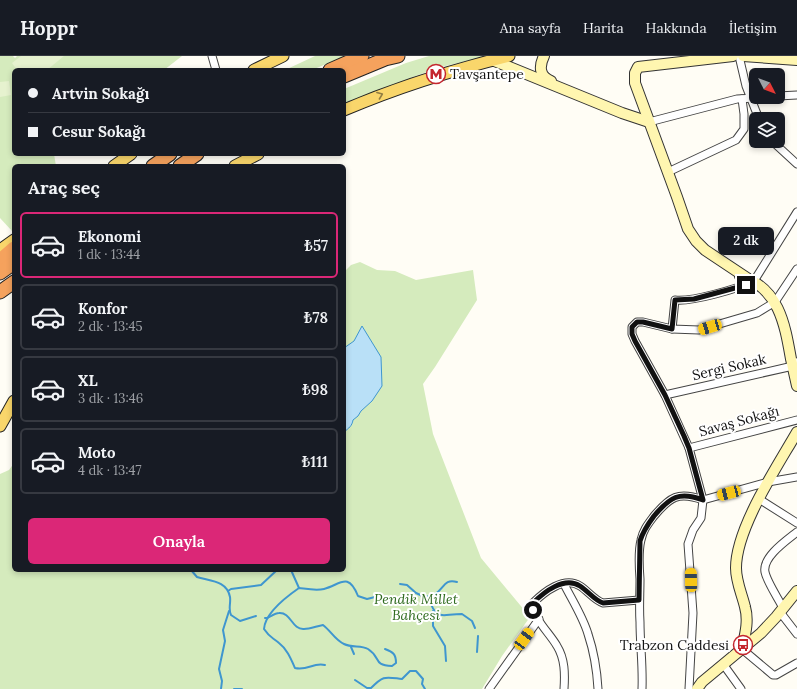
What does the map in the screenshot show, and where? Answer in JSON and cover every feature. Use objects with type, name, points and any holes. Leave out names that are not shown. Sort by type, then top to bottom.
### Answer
[{"type":"highway","points":[[335,68],[362,56]]},
{"type":"highway","points":[[346,75],[384,59],[398,56]]},
{"type":"highway","points":[[156,164],[167,156]]},
{"type":"highway","points":[[183,164],[194,156]]},
{"type":"highway","points":[[0,260],[12,250]]},
{"type":"highway","points":[[0,273],[12,264]]},
{"type":"highway","points":[[0,292],[12,283]]},
{"type":"main road","points":[[346,109],[400,87],[433,76],[508,56]]},
{"type":"main road","points":[[258,68],[281,57]]},
{"type":"main road","points":[[273,68],[281,57]]},
{"type":"main road","points":[[117,164],[128,156]]},
{"type":"main road","points":[[239,164],[253,156]]},
{"type":"main road","points":[[0,250],[12,241]]},
{"type":"main road","points":[[0,413],[12,402]]},
{"type":"main road","points":[[0,426],[12,404]]},
{"type":"street","points":[[212,56],[215,68]]},
{"type":"street","points":[[544,56],[541,67],[542,72],[547,79],[649,122],[737,100],[749,99]]},
{"type":"street","points":[[733,56],[638,67],[635,73],[635,83],[668,172],[673,188],[674,198],[686,232],[694,244],[714,261],[763,288],[775,302],[781,314],[795,364],[797,386]]},
{"type":"street","points":[[739,56],[749,94]]},
{"type":"street","points":[[743,56],[797,60]]},
{"type":"street","points":[[492,60],[622,114],[634,116]]},
{"type":"street","points":[[785,96],[797,95]]},
{"type":"street","points":[[668,172],[736,140],[744,129],[742,99]]},
{"type":"street","points":[[780,148],[797,164]]},
{"type":"street","points":[[672,329],[675,300],[699,298],[746,285],[797,212]]},
{"type":"street","points":[[689,689],[693,613],[688,544],[693,530],[701,518],[703,500],[689,448],[665,395],[635,341],[632,334],[632,327],[637,322],[643,322],[672,329],[699,330],[757,313],[775,302],[797,269]]},
{"type":"street","name":"Sergi Sokak","points":[[665,395],[795,364]]},
{"type":"street","name":"Savaş Sokağı","points":[[689,448],[797,420]]},
{"type":"street","points":[[742,649],[746,632],[747,615],[736,576],[736,559],[741,538],[759,499],[797,432]]},
{"type":"street","points":[[642,689],[642,650],[639,600],[640,541],[647,524],[666,502],[673,498],[683,495],[703,500],[768,482],[797,477]]},
{"type":"street","points":[[759,499],[797,523]]},
{"type":"street","points":[[797,532],[770,556],[765,566],[765,572],[782,610],[797,634]]},
{"type":"street","points":[[564,689],[564,667],[561,654],[558,647],[533,610],[533,603],[549,589],[559,585],[573,583],[603,603],[639,600]]},
{"type":"street","points":[[564,584],[588,634],[593,654],[598,689]]},
{"type":"street","points":[[697,689],[702,682],[761,633],[797,591]]},
{"type":"street","points":[[489,689],[539,619]]},
{"type":"street","points":[[742,649],[773,675],[776,675],[797,663]]},
{"type":"street","points":[[723,664],[741,689]]},
{"type":"green space","points":[[0,56],[13,56],[15,58],[17,56],[182,56],[167,68],[12,68],[12,156],[54,156],[56,164],[12,164],[12,231],[0,218]]},
{"type":"green space","points":[[21,56],[64,56],[49,68],[16,68],[12,63]]},
{"type":"green space","points":[[315,56],[345,56],[317,68],[289,68]]},
{"type":"green space","points":[[429,56],[488,56],[441,67],[410,78],[346,105],[346,88],[406,63]]},
{"type":"green space","points":[[9,81],[11,95],[0,97],[0,82]]},
{"type":"green space","name":"Pendik Millet Bahçesi","points":[[360,262],[377,270],[395,271],[416,280],[473,270],[477,300],[423,384],[433,434],[481,558],[530,617],[502,656],[482,689],[0,689],[0,474],[9,470],[12,466],[12,572],[346,572],[346,270],[351,265]]},
{"type":"water","points":[[362,326],[381,357],[382,386],[372,401],[353,420],[350,427],[346,430],[346,347],[354,341]]},
{"type":"waterway","points":[[193,572],[197,577],[217,582],[225,587],[230,597],[231,615],[240,621],[256,616]]},
{"type":"waterway","points":[[228,591],[231,589],[261,585],[275,572]]},
{"type":"waterway","points":[[292,572],[299,588]]},
{"type":"waterway","points":[[425,597],[434,595],[449,581],[457,582]]},
{"type":"waterway","points":[[325,665],[321,664],[300,669],[295,668],[284,648],[264,629],[265,623],[272,611],[299,588],[321,590],[343,582],[351,584],[358,596],[367,599],[375,597]]},
{"type":"waterway","points":[[400,584],[407,585],[416,593],[429,599],[437,614],[462,614],[472,621],[475,628]]},
{"type":"waterway","points":[[221,689],[222,681],[219,669],[225,641],[223,630],[229,611]]},
{"type":"waterway","points":[[433,611],[433,626],[445,646],[446,661]]},
{"type":"waterway","points":[[265,618],[277,613],[283,613],[300,629],[309,629],[323,625],[341,642],[350,646],[368,649],[375,655],[379,663],[392,666],[396,663],[395,655],[385,649]]},
{"type":"waterway","points":[[477,652],[478,636]]},
{"type":"waterway","points":[[351,647],[354,654]]},
{"type":"waterway","points":[[355,680],[367,688],[371,688],[382,679],[402,679],[410,671],[416,671],[423,679],[422,684],[425,689]]},
{"type":"waterway","points":[[234,689],[242,689]]},
{"type":"place","name":"Tavşantepe","points":[[436,74]]},
{"type":"place","name":"Trabzon Caddesi̇","points":[[743,645]]},
{"type":"route","points":[[533,610],[533,603],[549,589],[559,585],[573,583],[603,603],[639,600],[640,541],[647,524],[666,502],[677,496],[683,495],[703,500],[689,448],[665,395],[635,341],[632,334],[632,327],[637,322],[643,322],[672,329],[675,300],[679,301],[694,299],[746,285]]}]
